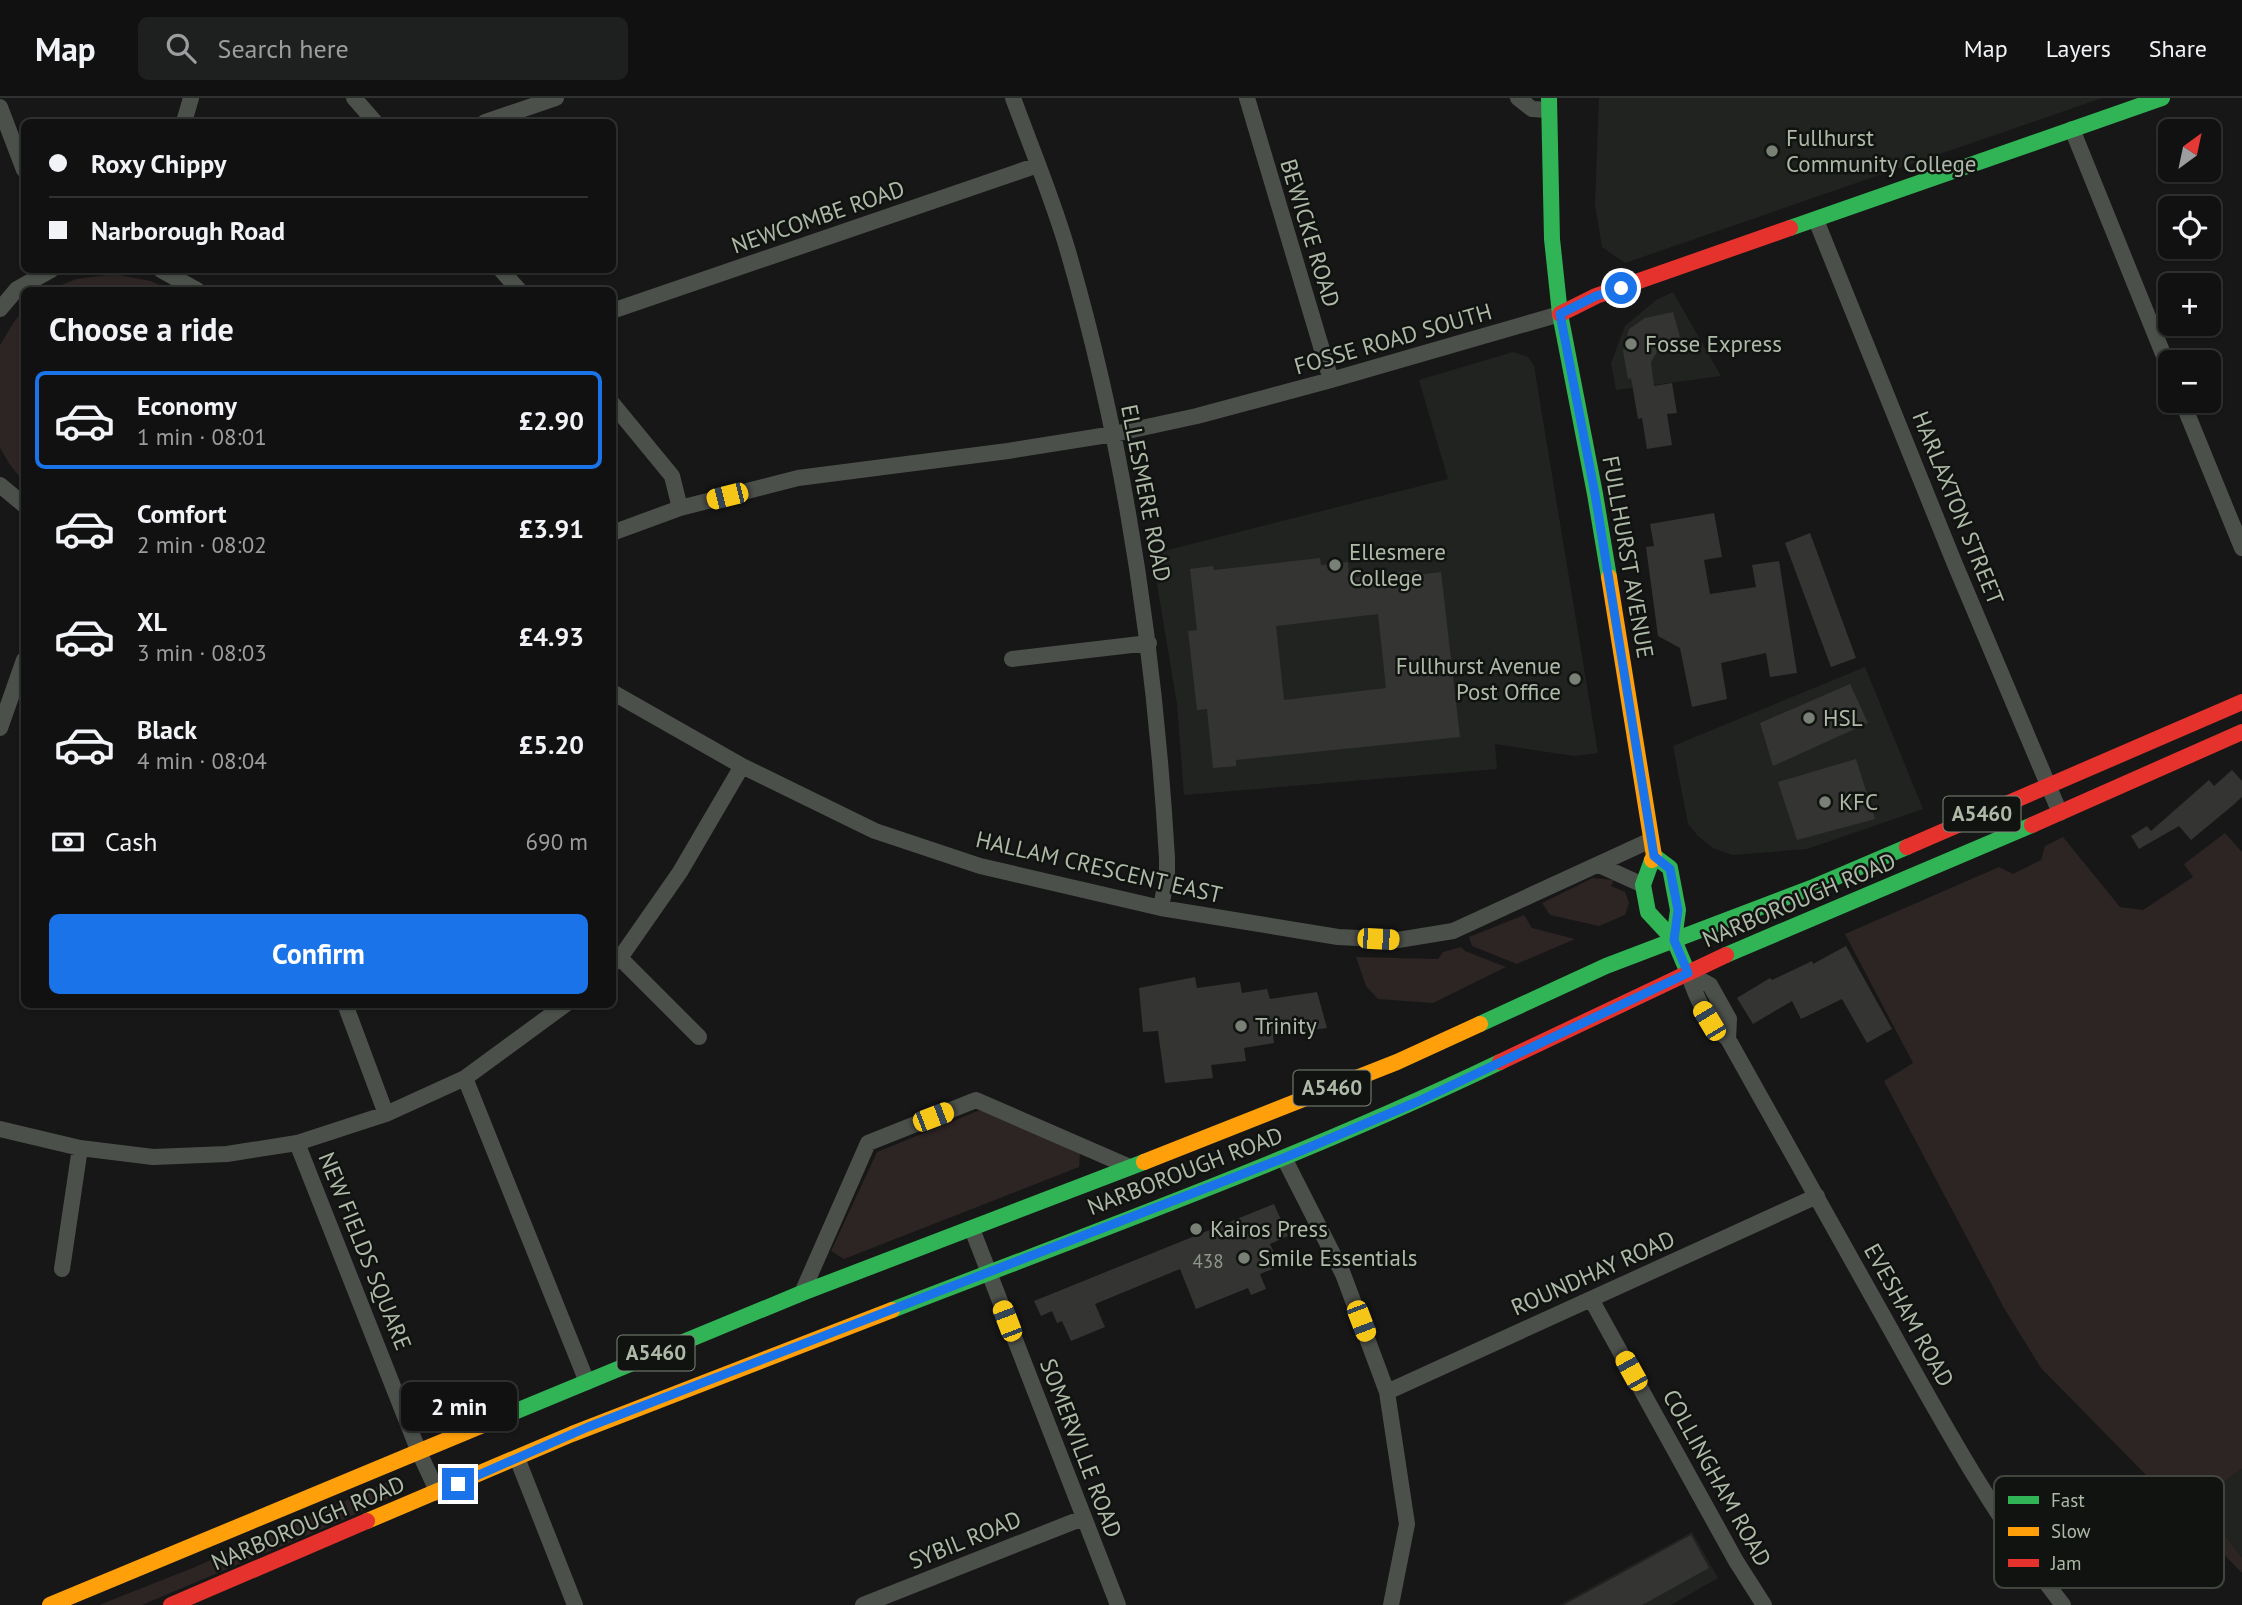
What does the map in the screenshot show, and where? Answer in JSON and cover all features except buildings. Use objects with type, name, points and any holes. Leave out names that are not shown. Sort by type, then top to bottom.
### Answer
[{"type":"main road","name":"FOSSE ROAD SOUTH","points":[[1560,314],[1596,296],[2162,98]]},
{"type":"main road","name":"FULLHURST AVENUE","points":[[1549,104],[1552,239],[1560,314],[1595,494],[1654,856],[1670,869],[1678,910],[1674,940]]},
{"type":"main road","name":"NARBOROUGH ROAD","points":[[50,1605],[802,1293],[1397,1062],[1606,966],[1811,888],[2242,702]]},
{"type":"main road","name":"NARBOROUGH ROAD","points":[[171,1605],[572,1434],[1284,1158],[1419,1101],[1688,973],[2242,732]]},
{"type":"main road","points":[[1643,885],[1654,856]]},
{"type":"main road","name":"FULLHURST AVENUE","points":[[1643,885],[1648,912],[1674,940],[1688,973]]},
{"type":"street","points":[[185,119],[191,98]]},
{"type":"street","points":[[354,98],[372,119]]},
{"type":"street","points":[[494,119],[556,98]]},
{"type":"street","name":"ELLESMERE ROAD","points":[[1013,98],[1066,246],[1114,434],[1149,643],[1167,858],[1161,908]]},
{"type":"street","name":"BEWICKE ROAD","points":[[1247,98],[1331,380]]},
{"type":"street","points":[[1518,98],[1532,109],[1549,104]]},
{"type":"street","points":[[0,107],[21,162]]},
{"type":"street","points":[[2072,129],[2162,350]]},
{"type":"street","name":"NEWCOMBE ROAD","points":[[616,310],[1038,165]]},
{"type":"street","name":"HARLAXTON STREET","points":[[1816,220],[1954,562],[2060,813]]},
{"type":"street","points":[[0,309],[17,289],[46,273]]},
{"type":"street","points":[[166,273],[192,287]]},
{"type":"street","points":[[504,273],[516,287]]},
{"type":"street","name":"FOSSE ROAD SOUTH","points":[[616,532],[680,508],[798,478],[1008,451],[1114,434],[1197,416],[1560,314]]},
{"type":"street","points":[[616,408],[672,476],[680,508]]},
{"type":"street","points":[[2187,413],[2242,548]]},
{"type":"street","points":[[0,485],[21,502]]},
{"type":"street","points":[[1012,659],[1149,643]]},
{"type":"street","points":[[0,728],[21,668]]},
{"type":"street","name":"HALLAM CRESCENT EAST","points":[[616,694],[742,766],[875,831],[980,866],[1161,908],[1339,937],[1398,940],[1453,931],[1651,840]]},
{"type":"street","points":[[699,1037],[616,961],[680,872],[742,766]]},
{"type":"street","points":[[1599,865],[1643,885]]},
{"type":"street","name":"EVESHAM ROAD","points":[[1688,973],[1709,1021],[1728,1039],[1958,1447],[1994,1504]]},
{"type":"street","points":[[346,1008],[386,1114]]},
{"type":"street","points":[[0,1129],[79,1148],[153,1157],[227,1154],[297,1143],[386,1114],[466,1078],[561,1008]]},
{"type":"street","points":[[466,1078],[587,1382]]},
{"type":"street","name":"NARBOROUGH ROAD","points":[[802,1293],[868,1143],[976,1100],[1130,1167]]},
{"type":"street","name":"NEW FIELDS SQUARE","points":[[297,1143],[419,1452],[438,1493]]},
{"type":"street","points":[[62,1269],[79,1148]]},
{"type":"street","points":[[1284,1158],[1343,1274],[1387,1392],[1407,1524],[1391,1605]]},
{"type":"street","name":"ROUNDHAY ROAD","points":[[1387,1392],[1817,1196]]},
{"type":"street","name":"SOMERVILLE ROAD","points":[[972,1229],[1118,1605]]},
{"type":"street","name":"COLLINGHAM ROAD","points":[[1591,1299],[1736,1561],[1764,1605]]},
{"type":"street","points":[[517,1458],[575,1605]]},
{"type":"street","name":"SYBIL ROAD","points":[[863,1605],[1083,1518]]},
{"type":"street","name":"EVESHAM ROAD","points":[[2050,1588],[2063,1605]]},
{"type":"shaded area","name":"Fullhurst Community College","points":[[1599,98],[2102,98],[1625,263],[1602,247],[1595,204]]},
{"type":"shaded area","points":[[114,274],[151,281],[164,287],[57,287],[76,279]]},
{"type":"shaded area","points":[[1673,292],[1721,376],[1616,390],[1611,363],[1625,326],[1656,300]]},
{"type":"shaded area","points":[[21,313],[21,478],[0,448],[0,345]]},
{"type":"shaded area","name":"Ellesmere College","points":[[1513,352],[1528,357],[1534,366],[1598,753],[1574,756],[1495,744],[1497,769],[1184,795],[1177,704],[1152,554],[1448,479],[1419,380]]},
{"type":"shaded area","points":[[1865,667],[1923,809],[1807,849],[1733,855],[1713,848],[1698,836],[1688,824],[1673,746]]},
{"type":"shaded area","points":[[2225,833],[2242,852],[2242,1469],[2224,1482],[2224,1476],[2147,1476],[2041,1368],[2004,1308],[1884,1081],[1913,1063],[1845,934],[1999,867],[2013,874],[2041,860],[2045,846],[2063,837],[2120,907],[2143,910],[2193,877],[2184,864]]},
{"type":"shaded area","points":[[1593,878],[1614,880],[1611,886],[1625,892],[1629,903],[1625,915],[1599,926],[1550,915],[1542,903]]},
{"type":"shaded area","points":[[1524,915],[1532,928],[1575,939],[1517,964],[1472,946],[1469,937]]},
{"type":"shaded area","points":[[1461,947],[1506,967],[1433,1003],[1378,999],[1366,986],[1356,957],[1438,959],[1443,952]]},
{"type":"shaded area","points":[[980,1110],[1080,1153],[1079,1167],[844,1259],[831,1251],[877,1152]]},
{"type":"shaded area","points":[[2242,1469],[2242,1557],[2224,1534],[2224,1482]]},
{"type":"shaded area","points":[[390,1481],[398,1486],[393,1496],[343,1520],[142,1605],[99,1605],[195,1567]]},
{"type":"shaded area","points":[[1692,1532],[1718,1578],[1671,1605],[1559,1605]]},
{"type":"shaded area","points":[[2224,1534],[2242,1557],[2242,1573],[2224,1555]]},
{"type":"traffic: fast","points":[[1549,98],[1552,239],[1560,314],[1609,577]]},
{"type":"traffic: fast","points":[[1790,228],[2162,98]]},
{"type":"traffic: fast","points":[[1726,955],[2032,825]]},
{"type":"traffic: fast","points":[[1480,1024],[1606,966],[1811,888],[1907,847]]},
{"type":"traffic: fast","points":[[1654,856],[1670,868],[1678,910],[1674,940]]},
{"type":"traffic: fast","points":[[1652,860],[1643,885],[1648,912],[1674,940],[1688,973]]},
{"type":"traffic: fast","points":[[892,1310],[1274,1161],[1500,1062]]},
{"type":"traffic: fast","points":[[502,1417],[802,1293],[1144,1162]]},
{"type":"traffic: slow","points":[[1609,577],[1654,856],[1652,860]]},
{"type":"traffic: slow","points":[[1144,1162],[1397,1062],[1480,1024]]},
{"type":"traffic: slow","points":[[367,1521],[572,1434],[892,1310]]},
{"type":"traffic: slow","points":[[50,1605],[502,1417]]},
{"type":"traffic: jam","points":[[1560,314],[1596,296],[1790,228]]},
{"type":"traffic: jam","points":[[1907,847],[2242,702]]},
{"type":"traffic: jam","points":[[2032,825],[2242,732]]},
{"type":"traffic: jam","points":[[1500,1062],[1726,955]]},
{"type":"traffic: jam","points":[[171,1605],[367,1521]]},
{"type":"place","name":"Fullhurst Community College","points":[[1772,151]]},
{"type":"place","name":"Fosse Express","points":[[1631,344]]},
{"type":"place","name":"Ellesmere College","points":[[1335,565]]},
{"type":"place","name":"Fullhurst Avenue Post Office","points":[[1575,679]]},
{"type":"place","name":"HSL","points":[[1809,718]]},
{"type":"place","name":"KFC","points":[[1825,802]]},
{"type":"place","name":"Trinity","points":[[1241,1026]]},
{"type":"place","name":"Kairos Press","points":[[1196,1229]]},
{"type":"place","name":"Smile Essentials","points":[[1244,1258]]},
{"type":"route","points":[[458,1484],[588,1427],[1284,1158],[1419,1101],[1688,973],[1674,940],[1678,910],[1670,869],[1654,856],[1595,494],[1560,314],[1596,296],[1621,288]]}]
